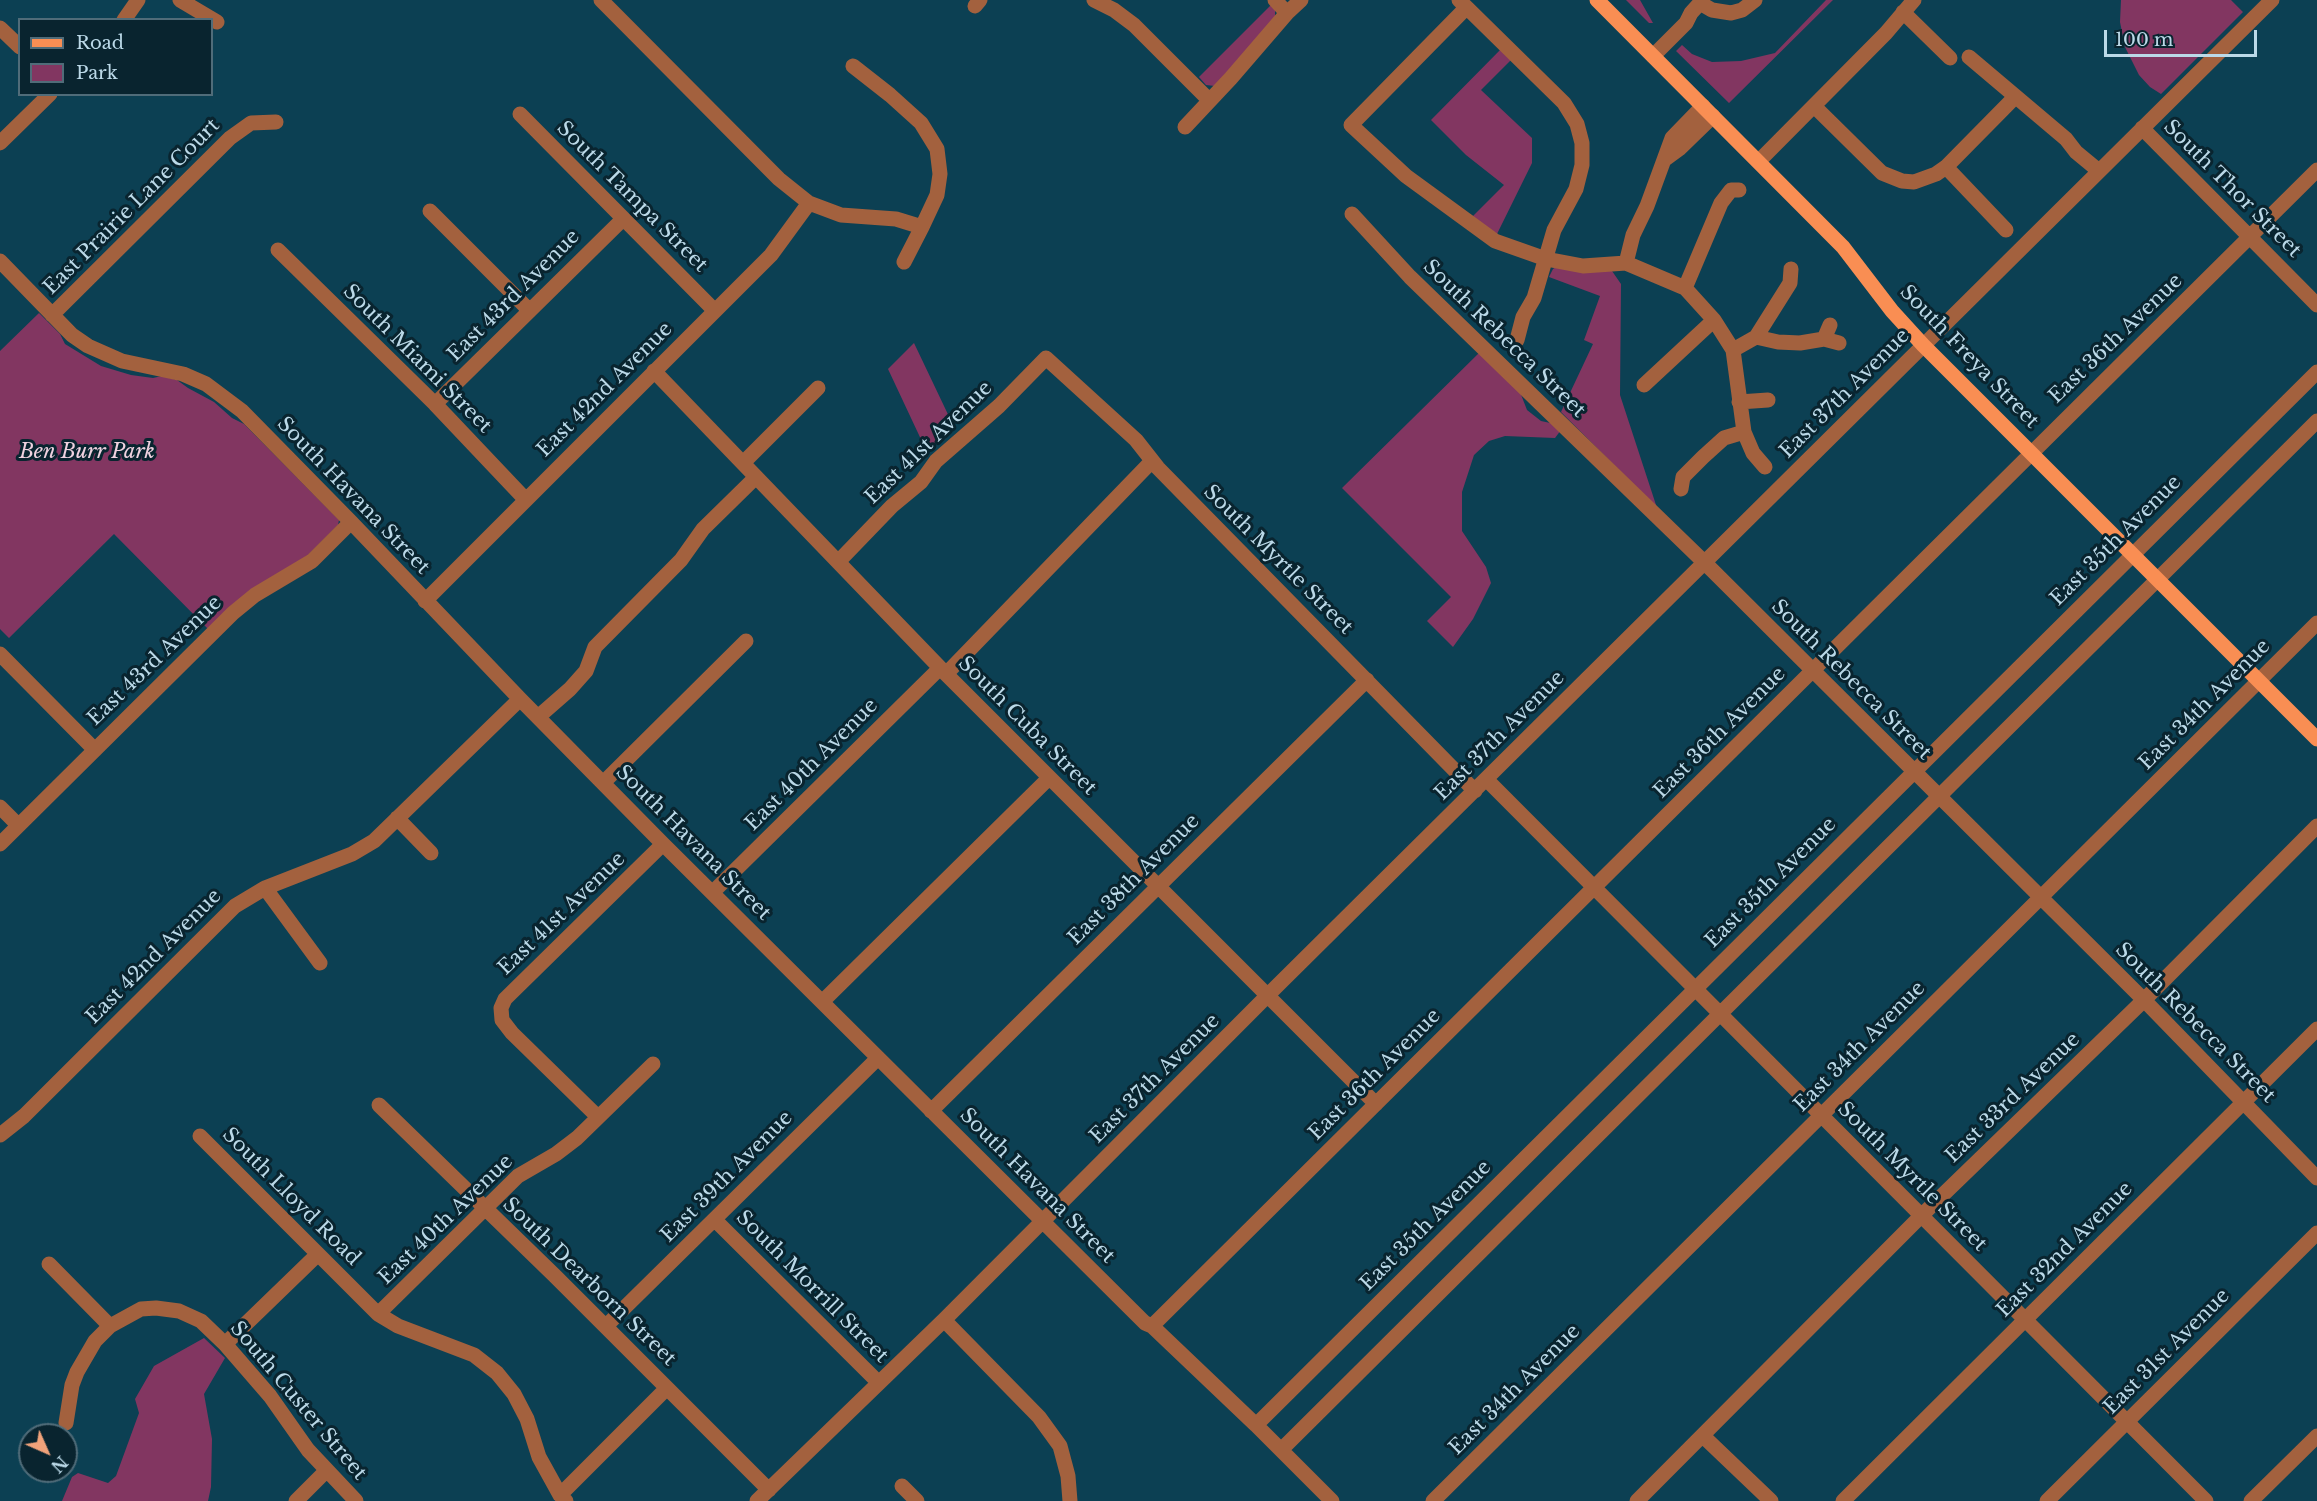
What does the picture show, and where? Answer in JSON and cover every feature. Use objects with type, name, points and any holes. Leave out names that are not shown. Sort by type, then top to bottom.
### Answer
[{"type":"main road","name":"South Freya Street","points":[[1597,0],[1843,247],[1892,310],[1923,345],[2317,739]]},
{"type":"street","points":[[125,18],[138,0]]},
{"type":"street","points":[[180,0],[210,18]]},
{"type":"street","points":[[601,0],[779,179],[808,203],[841,215],[896,219],[922,227]]},
{"type":"street","points":[[1094,0],[1114,10],[1134,25],[1209,100]]},
{"type":"street","points":[[1275,0],[1287,13]]},
{"type":"street","points":[[1185,127],[1301,0]]},
{"type":"street","points":[[1650,53],[1686,23],[1697,5],[1731,13],[1742,10],[1755,0]]},
{"type":"street","name":"East 37th Avenue","points":[[757,1501],[944,1320],[1267,996],[2272,0]]},
{"type":"street","points":[[1518,340],[1523,317],[1534,298],[1545,259],[1554,230],[1576,189],[1582,165],[1582,143],[1577,124],[1564,103],[1463,4],[1351,125],[1406,176],[1495,241],[1545,259],[1583,266],[1626,263],[1685,288],[1714,320],[1733,350],[1744,432],[1753,453],[1765,467]]},
{"type":"street","points":[[1759,161],[1886,33],[1908,6],[1950,58]]},
{"type":"street","points":[[213,20],[217,22]]},
{"type":"street","points":[[0,28],[18,45]]},
{"type":"street","points":[[1969,57],[2066,139],[2076,152],[2102,168]]},
{"type":"street","points":[[853,66],[921,123],[937,148],[940,174],[937,195],[904,262]]},
{"type":"street","points":[[0,143],[48,96]]},
{"type":"street","points":[[1814,106],[1882,173],[1891,178],[1914,182],[1936,174],[1946,167],[2015,98]]},
{"type":"street","points":[[1626,263],[1633,235],[1647,206],[1664,160],[1679,149],[1708,111]]},
{"type":"street","name":"South Tampa Street","points":[[520,114],[714,310]]},
{"type":"street","name":"East Prairie Lane Court","points":[[52,315],[230,138],[251,123],[276,122]]},
{"type":"street","name":"South Thor Street","points":[[2142,128],[2317,305]]},
{"type":"street","points":[[1946,167],[2006,230]]},
{"type":"street","name":"East 36th Avenue","points":[[1152,1326],[2031,451],[2317,170]]},
{"type":"street","points":[[1685,288],[1713,218],[1733,187]]},
{"type":"street","name":"East 42nd Avenue","points":[[425,601],[771,255],[808,203]]},
{"type":"street","points":[[430,210],[529,310]]},
{"type":"street","name":"South Rebecca Street","points":[[1353,214],[1410,277],[1705,563],[1937,797],[2144,1000],[2317,1178]]},
{"type":"street","name":"East 43rd Avenue","points":[[435,404],[623,219]]},
{"type":"street","name":"South Miami Street","points":[[278,250],[435,404],[525,499]]},
{"type":"street","name":"South Havana Street","points":[[0,261],[52,315],[88,346],[110,357],[183,374],[220,393],[242,411],[663,844],[1145,1323],[1152,1326],[1332,1501]]},
{"type":"street","points":[[1733,350],[1756,337],[1790,283],[1791,269]]},
{"type":"street","points":[[1644,385],[1714,320]]},
{"type":"street","points":[[1756,337],[1800,344],[1831,336]]},
{"type":"street","name":"East 41st Avenue","points":[[838,562],[892,506],[921,482],[936,461],[999,406],[1038,363],[1046,358],[1051,360]]},
{"type":"street","name":"South Myrtle Street","points":[[1051,360],[1136,440],[1152,461],[1367,680],[1593,888],[2206,1501]]},
{"type":"street","name":"South Cuba Street","points":[[654,371],[943,671],[1376,1104]]},
{"type":"street","name":"East 35th Avenue","points":[[1256,1425],[2317,372]]},
{"type":"street","points":[[744,462],[818,388]]},
{"type":"street","points":[[1739,402],[1768,400]]},
{"type":"street","points":[[1281,1450],[2317,421]]},
{"type":"street","points":[[1681,489],[1683,477],[1724,438],[1744,432]]},
{"type":"street","name":"East 40th Avenue","points":[[713,892],[943,671],[1152,461]]},
{"type":"street","points":[[538,717],[570,689],[586,671],[595,647],[681,560],[703,529],[756,477]]},
{"type":"street","name":"East 43rd Avenue","points":[[0,844],[233,613],[255,595],[312,561],[351,522]]},
{"type":"street","name":"East 34th Avenue","points":[[1433,1501],[2317,623]]},
{"type":"street","points":[[603,783],[746,641]]},
{"type":"street","points":[[0,654],[95,750]]},
{"type":"street","name":"East 38th Avenue","points":[[931,1111],[1367,680]]},
{"type":"street","name":"East 42nd Avenue","points":[[0,1135],[24,1116],[235,906],[265,888],[352,854],[374,841],[520,699]]},
{"type":"street","points":[[823,1002],[1049,778]]},
{"type":"street","points":[[0,807],[18,825]]},
{"type":"street","points":[[397,818],[431,853]]},
{"type":"street","name":"East 33rd Avenue","points":[[1637,1501],[1921,1216],[2144,1000],[2317,826]]},
{"type":"street","name":"East 41st Avenue","points":[[598,1118],[513,1033],[502,1020],[501,1008],[505,999],[663,844]]},
{"type":"street","points":[[265,888],[320,963]]},
{"type":"street","name":"East 32nd Avenue","points":[[1843,1501],[2317,1029]]},
{"type":"street","name":"East 39th Avenue","points":[[606,1326],[878,1058]]},
{"type":"street","name":"East 40th Avenue","points":[[378,1314],[518,1176],[556,1154],[577,1138],[652,1064]]},
{"type":"street","name":"South Dearborn Street","points":[[379,1105],[606,1326],[769,1490]]},
{"type":"street","name":"South Lloyd Road","points":[[200,1136],[378,1314],[398,1326],[474,1355],[497,1373],[514,1394],[527,1419],[539,1457],[563,1498]]},
{"type":"street","name":"South Morrill Street","points":[[715,1220],[879,1383]]},
{"type":"street","name":"East 31st Avenue","points":[[2047,1501],[2317,1233]]},
{"type":"street","points":[[225,1344],[318,1254]]},
{"type":"street","points":[[49,1264],[110,1326],[91,1348],[76,1372],[66,1423]]},
{"type":"street","name":"South Custer Street","points":[[110,1326],[141,1309],[156,1308],[185,1313],[201,1322],[225,1344],[258,1381],[296,1435],[356,1501]]},
{"type":"street","points":[[944,1320],[1039,1417],[1060,1446],[1068,1476],[1070,1501]]},
{"type":"street","points":[[563,1498],[667,1388]]},
{"type":"street","points":[[1703,1436],[1771,1501]]},
{"type":"street","points":[[2252,1501],[2317,1436]]},
{"type":"street","points":[[296,1501],[326,1470]]},
{"type":"street","points":[[902,1486],[917,1501]]},
{"type":"green space","points":[[1626,0],[1640,0],[1653,23],[1649,23]]},
{"type":"green space","points":[[1826,0],[1833,0],[1729,103],[1676,51],[1682,45],[1692,54],[1712,62],[1741,61],[1775,53]]},
{"type":"green space","points":[[2121,0],[2231,0],[2243,12],[2161,94],[2150,87],[2139,75],[2125,47],[2120,22]]},
{"type":"green space","points":[[1271,5],[1275,9],[1275,17],[1215,86],[1206,85],[1199,77]]},
{"type":"green space","points":[[1502,48],[1512,59],[1481,90],[1532,138],[1532,163],[1497,234],[1472,217],[1504,185],[1466,155],[1431,120]]},
{"type":"green space","points":[[1556,267],[1612,271],[1621,284],[1620,395],[1657,508],[1561,412],[1593,344],[1584,340],[1600,296],[1549,277]]},
{"type":"green space","name":"Ben Burr Park","points":[[39,313],[60,334],[65,344],[101,366],[131,375],[153,378],[162,376],[177,380],[214,402],[232,418],[244,424],[339,520],[338,525],[308,555],[208,629],[114,534],[9,638],[0,629],[0,351]]},
{"type":"green space","points":[[914,343],[954,427],[926,450],[888,369]]},
{"type":"green space","points":[[1480,352],[1520,392],[1527,410],[1541,421],[1555,424],[1561,430],[1555,438],[1505,436],[1489,441],[1474,455],[1462,492],[1462,531],[1486,567],[1491,583],[1473,619],[1453,647],[1427,621],[1451,597],[1342,488]]},
{"type":"green space","points":[[204,1338],[225,1358],[204,1394],[212,1439],[211,1487],[208,1501],[62,1501],[70,1483],[78,1483],[78,1473],[108,1483],[116,1476],[139,1413],[135,1399],[154,1366]]}]
